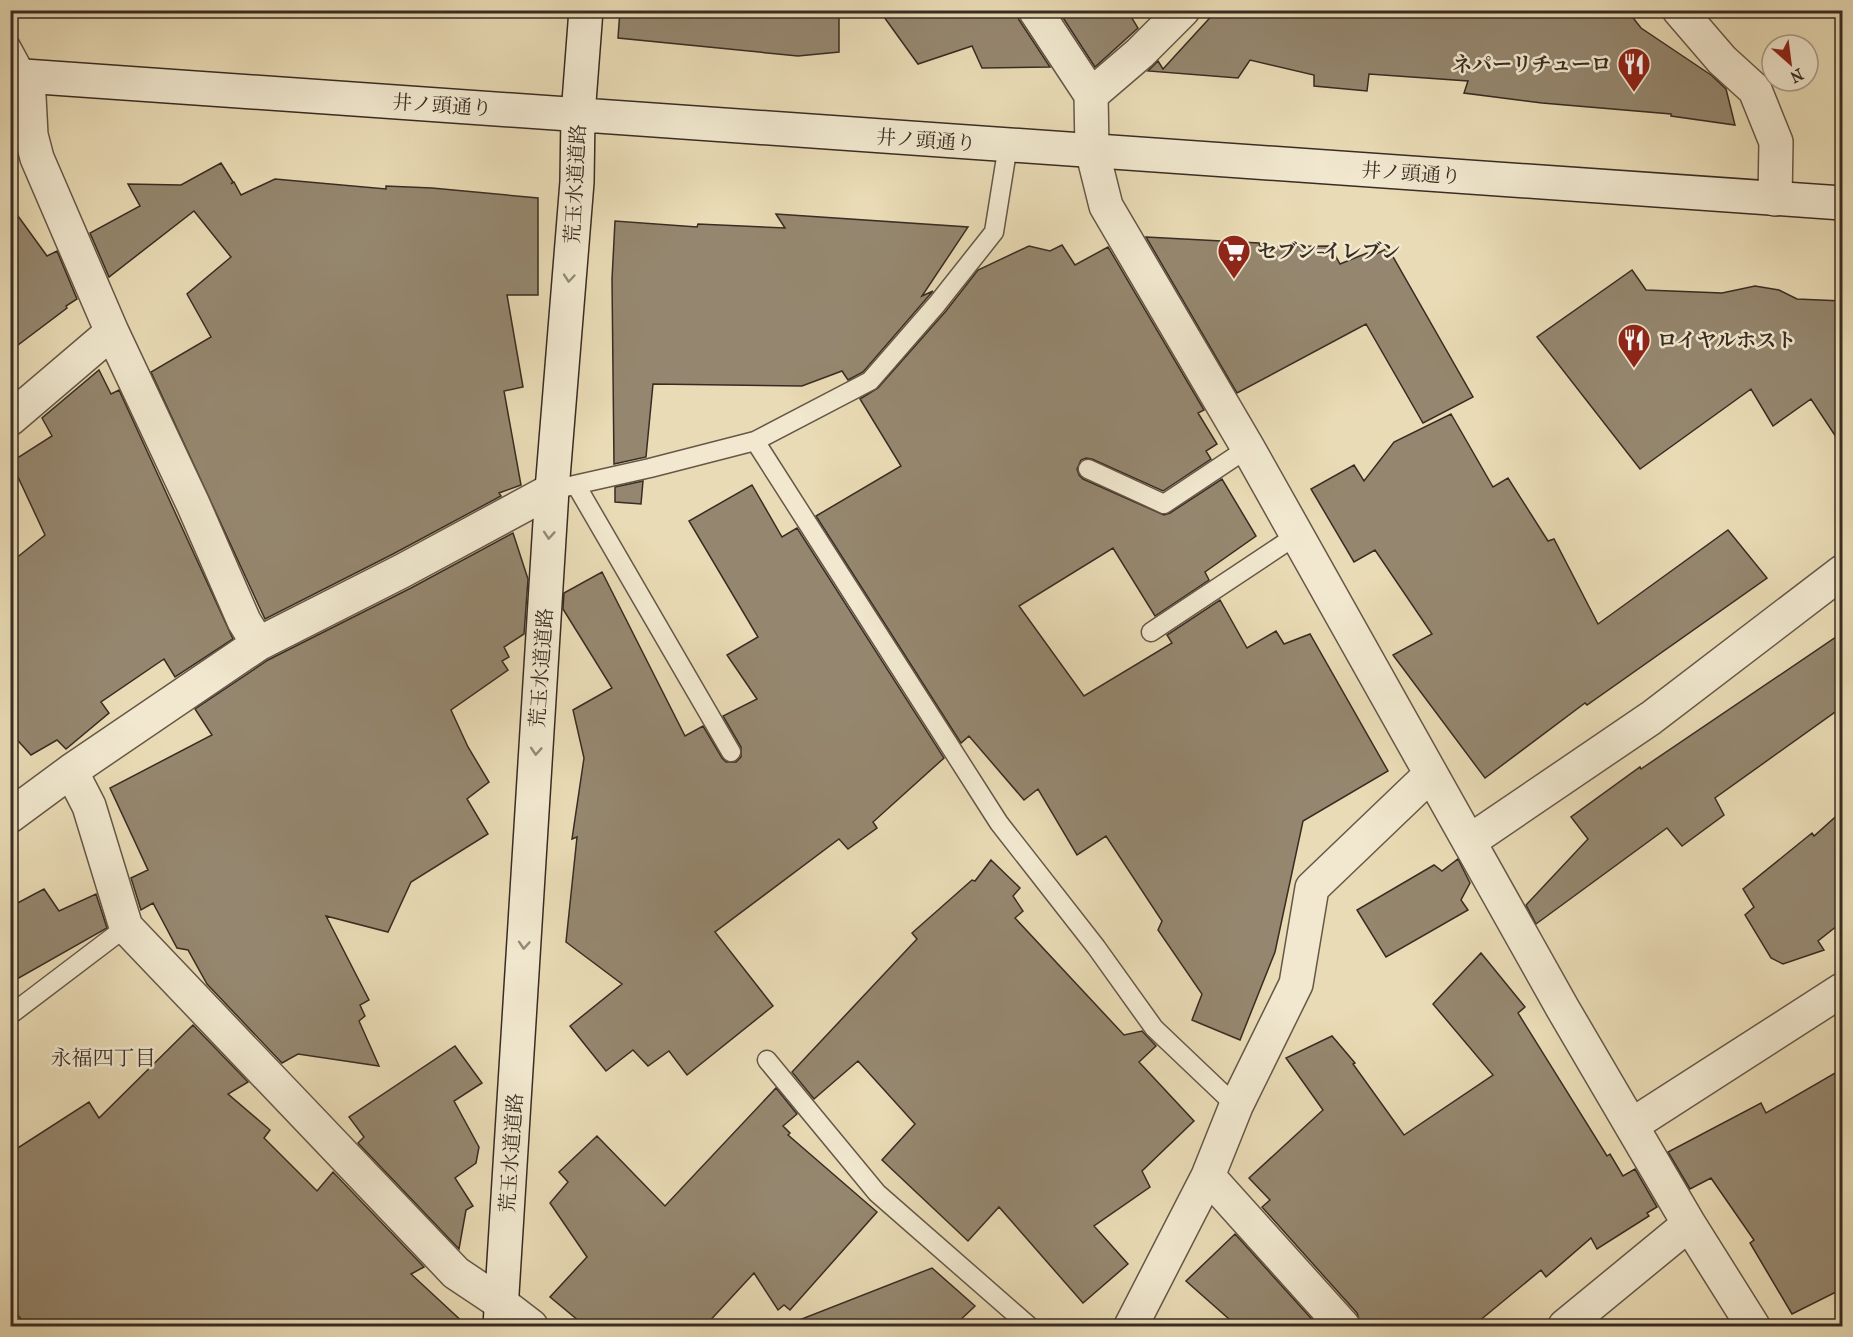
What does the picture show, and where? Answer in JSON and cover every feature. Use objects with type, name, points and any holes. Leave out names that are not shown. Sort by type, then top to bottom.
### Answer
[{"type":"street","name":"荒玉水道道路","points":[[501,1315],[564,487],[578,115],[586,10]]},
{"type":"street","points":[[1035,10],[1091,95],[1092,150],[1106,206],[1248,447],[1563,1009],[1689,1224],[1753,1326]]},
{"type":"street","points":[[1091,95],[1140,53],[1183,10]]},
{"type":"street","points":[[1679,10],[1722,60],[1755,90],[1776,142],[1775,198]]},
{"type":"street","name":"井ノ頭通り","points":[[19,76],[1842,203]]},
{"type":"street","points":[[19,76],[37,158],[112,332],[193,504],[244,621],[258,644]]},
{"type":"street","points":[[10,419],[112,332]]},
{"type":"street","points":[[10,816],[258,644],[564,487]]},
{"type":"street","points":[[1470,841],[1651,718],[1842,572]]},
{"type":"street","points":[[72,771],[89,806],[126,927],[456,1273],[501,1315],[531,1326]]},
{"type":"street","points":[[1131,1326],[1208,1176],[1236,1106],[1296,984],[1312,888],[1431,774]]},
{"type":"street","points":[[1632,1125],[1842,990]]},
{"type":"street","points":[[1208,1176],[1343,1326]]},
{"type":"street","points":[[1565,1326],[1689,1224]]},
{"type":"lane","points":[[10,44],[19,76]]},
{"type":"lane","points":[[731,752],[564,487],[755,441],[870,381],[937,304],[994,232],[1008,145]]},
{"type":"lane","points":[[755,441],[999,823],[1096,947],[1154,1028],[1236,1106]]},
{"type":"lane","points":[[1088,469],[1164,504],[1248,447]]},
{"type":"lane","points":[[1151,632],[1297,535]]},
{"type":"lane","points":[[10,1015],[126,927]]},
{"type":"lane","points":[[767,1060],[877,1193],[1029,1326]]},
{"type":"building","points":[[620,10],[839,10],[839,52],[798,56],[618,38]]},
{"type":"building","points":[[879,10],[1016,10],[1019,20],[1050,67],[982,68],[972,46],[918,64]]},
{"type":"building","points":[[1058,10],[1127,10],[1138,28],[1095,67]]},
{"type":"building","points":[[1217,10],[1627,10],[1641,28],[1711,75],[1726,89],[1735,125],[1671,116],[1671,114],[1542,103],[1464,93],[1468,81],[1369,74],[1367,91],[1314,86],[1314,75],[1250,60],[1238,78],[1148,71],[1158,61],[1163,69]]},
{"type":"building","points":[[221,163],[233,182],[231,184],[234,182],[241,195],[275,179],[386,189],[386,186],[432,188],[538,198],[538,295],[507,295],[523,387],[504,391],[521,485],[499,493],[501,496],[265,619],[151,372],[211,337],[187,294],[231,257],[194,211],[109,277],[90,233],[140,206],[128,184],[181,185]]},
{"type":"building","points":[[10,205],[47,256],[57,251],[77,299],[10,351]]},
{"type":"building","points":[[776,214],[968,227],[922,296],[933,291],[863,372],[848,380],[842,371],[802,386],[653,384],[646,457],[614,464],[612,279],[615,221],[697,227],[698,224],[785,228]]},
{"type":"building","points":[[1146,237],[1259,243],[1260,247],[1330,246],[1340,264],[1367,253],[1374,255],[1388,248],[1473,397],[1423,423],[1366,324],[1237,393]]},
{"type":"building","points":[[1062,245],[1075,265],[1108,247],[1204,410],[1198,413],[1217,444],[1206,451],[1211,459],[1163,491],[1092,459],[1081,460],[1077,469],[1079,475],[1083,479],[1164,515],[1222,479],[1256,536],[1205,572],[1209,580],[1155,616],[1113,548],[1019,606],[1084,696],[1172,643],[1167,635],[1220,600],[1247,648],[1276,631],[1284,644],[1310,634],[1388,771],[1303,821],[1275,952],[1240,1040],[1192,1020],[1202,994],[1158,930],[1162,921],[1106,836],[1077,855],[1038,789],[1024,800],[969,736],[961,743],[816,516],[901,466],[860,399],[878,388],[946,311],[978,270],[1029,246],[1050,251]]},
{"type":"building","points":[[1632,270],[1646,290],[1722,293],[1755,286],[1779,290],[1797,299],[1842,301],[1842,446],[1811,399],[1773,426],[1751,389],[1640,469],[1537,337]]},
{"type":"building","points":[[99,370],[111,394],[119,390],[233,639],[175,677],[164,659],[101,702],[109,713],[66,749],[57,740],[31,755],[10,732],[10,563],[45,535],[11,462],[52,436],[42,418]]},
{"type":"building","points":[[1451,414],[1493,487],[1508,478],[1548,541],[1554,539],[1598,624],[1728,530],[1767,578],[1587,705],[1585,703],[1485,778],[1393,655],[1432,634],[1375,550],[1354,562],[1311,489],[1354,465],[1364,481],[1394,442]]},
{"type":"building","points":[[643,481],[641,504],[615,502],[615,487]]},
{"type":"building","points":[[752,485],[782,537],[797,528],[944,758],[873,822],[877,828],[848,849],[839,839],[715,932],[773,1006],[687,1075],[669,1051],[648,1066],[633,1050],[606,1071],[570,1026],[622,984],[566,942],[577,837],[572,839],[584,758],[573,710],[612,688],[563,609],[564,593],[602,572],[685,736],[703,726],[722,758],[726,762],[736,762],[741,757],[741,747],[723,716],[757,699],[727,655],[758,637],[689,521]]},
{"type":"building","points":[[513,533],[528,579],[524,634],[504,647],[509,657],[502,661],[508,670],[451,710],[468,747],[489,782],[467,799],[488,834],[411,882],[388,932],[326,916],[369,1000],[360,1005],[365,1016],[359,1021],[379,1066],[298,1054],[282,1063],[207,984],[188,950],[177,948],[153,903],[141,910],[131,878],[148,870],[110,788],[212,735],[195,709],[268,660],[411,588]]},
{"type":"building","points":[[1842,633],[1842,707],[1715,798],[1724,815],[1682,846],[1667,828],[1536,924],[1526,905],[1588,839],[1571,817],[1640,767],[1641,769]]},
{"type":"building","points":[[1842,811],[1842,922],[1818,941],[1824,950],[1783,964],[1771,958],[1745,915],[1754,907],[1743,889],[1812,833],[1814,836]]},
{"type":"building","points":[[1458,859],[1470,883],[1461,900],[1468,910],[1386,957],[1357,910],[1434,865],[1442,871]]},
{"type":"building","points":[[991,860],[1020,888],[1013,896],[1023,911],[1015,918],[1124,1035],[1142,1031],[1156,1046],[1139,1062],[1194,1121],[1142,1171],[1150,1187],[1094,1226],[1128,1264],[1083,1303],[999,1207],[968,1241],[882,1160],[915,1124],[858,1061],[814,1099],[792,1072],[917,939],[912,933],[972,880],[975,881]]},
{"type":"building","points":[[44,889],[59,911],[96,894],[107,928],[10,983],[10,907]]},
{"type":"building","points":[[1481,953],[1525,1007],[1518,1013],[1607,1156],[1610,1154],[1623,1176],[1635,1169],[1657,1207],[1647,1213],[1649,1216],[1597,1249],[1591,1238],[1546,1277],[1541,1270],[1473,1326],[1361,1326],[1357,1313],[1262,1207],[1270,1200],[1249,1178],[1323,1110],[1286,1058],[1332,1036],[1355,1063],[1353,1064],[1404,1135],[1493,1075],[1433,1004]]},
{"type":"building","points":[[193,1025],[248,1082],[228,1094],[270,1130],[264,1138],[317,1191],[333,1172],[424,1267],[411,1274],[467,1326],[27,1326],[10,1306],[10,1153],[89,1102],[99,1118]]},
{"type":"building","points":[[455,1046],[482,1083],[454,1101],[479,1147],[476,1163],[455,1178],[473,1206],[466,1210],[459,1249],[358,1143],[364,1137],[349,1117]]},
{"type":"building","points":[[1842,1069],[1842,1289],[1792,1314],[1750,1243],[1754,1240],[1711,1178],[1690,1189],[1668,1152],[1761,1103],[1766,1113]]},
{"type":"building","points":[[776,1088],[797,1114],[783,1126],[790,1133],[788,1135],[877,1212],[790,1310],[784,1305],[778,1310],[754,1273],[705,1326],[585,1326],[550,1297],[587,1257],[550,1203],[568,1182],[559,1172],[597,1136],[665,1206]]},
{"type":"building","points":[[1235,1234],[1318,1326],[1237,1326],[1186,1281]]},
{"type":"building","points":[[932,1268],[975,1306],[954,1326],[789,1326],[789,1324]]},
{"type":"place","name":"ネパーリチューロ","points":[[1634,93]]},
{"type":"place","name":"セブン-イレブン","points":[[1234,280]]},
{"type":"place","name":"ロイヤルホスト","points":[[1634,369]]},
{"type":"district","name":"永福四丁目","points":[[103,1058]]}]
